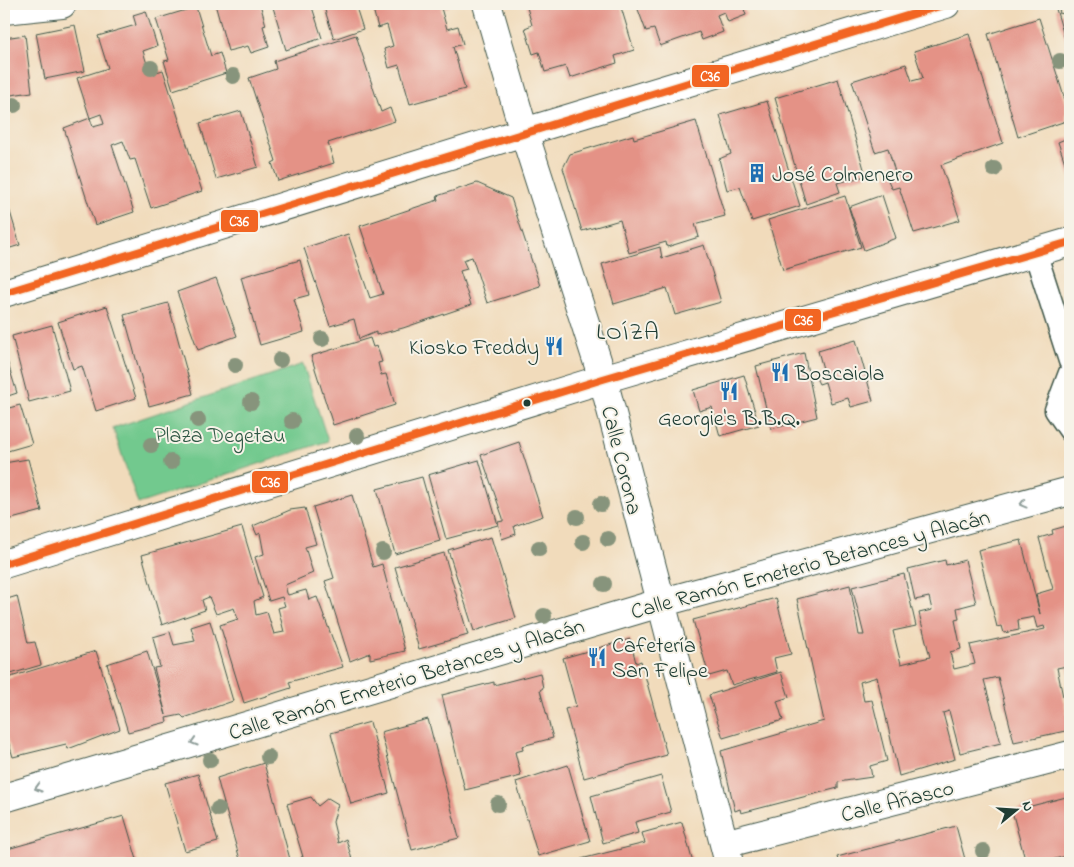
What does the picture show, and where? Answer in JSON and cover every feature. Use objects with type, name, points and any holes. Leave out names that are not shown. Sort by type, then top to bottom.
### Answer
[{"type":"street","points":[[4,10],[62,4]]},
{"type":"street","name":"Calle Corona","points":[[487,4],[524,132],[603,379],[726,854]]},
{"type":"street","points":[[4,293],[946,4]]},
{"type":"street","points":[[4,564],[603,379],[1070,242]]},
{"type":"street","name":"Calle Ramón Emeterio Betances y Alacán","points":[[4,798],[660,603],[1070,491]]},
{"type":"street","name":"Calle Añasco","points":[[726,854],[1070,755]]},
{"type":"lane","points":[[1035,252],[1070,362]]},
{"type":"lane","points":[[1070,373],[1056,410],[1070,430]]},
{"type":"green space","name":"Plaza Degetau","points":[[303,364],[328,441],[138,504],[113,428]]},
{"type":"building","points":[[215,4],[260,4],[266,25],[263,26],[269,47],[251,53],[248,46],[228,51]]},
{"type":"building","points":[[272,4],[311,4],[322,38],[286,50]]},
{"type":"building","points":[[323,4],[355,4],[363,29],[334,39]]},
{"type":"building","points":[[381,4],[448,4],[449,7],[441,8],[447,29],[458,26],[463,44],[453,47],[465,89],[410,104],[399,65],[389,68],[384,49],[393,46],[387,25],[378,28],[373,9],[382,7]]},
{"type":"building","points":[[526,4],[620,4],[634,50],[615,56],[617,63],[570,78],[566,66],[545,72],[539,52],[533,54],[525,28],[532,25]]},
{"type":"building","points":[[636,4],[758,4],[744,9],[746,15],[728,22],[724,12],[717,15],[723,32],[702,40],[699,32],[660,46],[654,29],[646,31]]},
{"type":"building","points":[[196,7],[211,56],[220,53],[226,73],[173,90],[164,61],[169,60],[156,19]]},
{"type":"building","points":[[1059,8],[1060,14],[1070,11],[1070,56],[1056,9]]},
{"type":"building","points":[[146,11],[157,46],[143,51],[150,74],[163,70],[202,191],[151,208],[135,159],[130,160],[123,141],[112,145],[134,212],[95,225],[64,128],[90,118],[77,78],[108,68],[98,36],[136,25],[133,15]],"holes":[[[101,114],[104,124],[93,127],[90,118]]]},
{"type":"building","points":[[1039,18],[1066,103],[1066,121],[1018,137],[988,34]]},
{"type":"building","points":[[75,25],[85,71],[45,79],[36,33]]},
{"type":"building","points":[[969,34],[1003,143],[941,165],[960,220],[914,233],[899,187],[892,189],[886,176],[895,172],[888,148],[875,152],[852,81],[906,64],[912,81],[923,78],[914,51]]},
{"type":"building","points":[[25,35],[32,92],[4,96],[4,38]]},
{"type":"building","points":[[356,35],[381,112],[390,108],[395,121],[328,143],[334,163],[278,181],[272,163],[276,161],[249,78],[276,69],[274,61]]},
{"type":"building","points":[[838,79],[866,176],[837,183],[840,192],[806,204],[775,98]]},
{"type":"building","name":"José Colmenero","points":[[767,101],[800,206],[752,221],[740,187],[727,190],[719,159],[731,154],[720,115]]},
{"type":"building","points":[[241,111],[258,167],[216,179],[200,123]]},
{"type":"building","points":[[696,121],[725,216],[695,224],[699,237],[667,247],[666,242],[629,253],[620,220],[582,231],[563,168],[570,154],[633,135],[634,139]]},
{"type":"building","points":[[1070,137],[1070,178],[1058,142]]},
{"type":"building","points":[[477,183],[511,198],[540,286],[487,303],[472,257],[463,260],[467,269],[460,271],[471,305],[403,328],[376,335],[376,332],[359,339],[354,319],[330,326],[304,248],[348,234],[370,298],[383,294],[360,226],[438,200],[437,196]]},
{"type":"building","points":[[4,192],[20,245],[4,250]]},
{"type":"building","points":[[882,195],[896,238],[864,250],[849,207]]},
{"type":"building","points":[[845,196],[861,247],[783,270],[768,220]]},
{"type":"building","points":[[704,245],[721,302],[675,315],[667,288],[614,304],[602,264],[660,247],[662,258]]},
{"type":"building","points":[[300,260],[309,295],[294,299],[304,332],[260,345],[241,277]]},
{"type":"building","points":[[216,278],[237,336],[198,350],[177,292]]},
{"type":"building","points":[[168,303],[193,394],[149,406],[124,315]]},
{"type":"building","points":[[107,306],[136,398],[96,411],[82,366],[73,369],[58,322]]},
{"type":"building","points":[[52,325],[70,391],[29,402],[12,336]]},
{"type":"building","points":[[370,338],[373,347],[377,346],[382,362],[378,363],[381,375],[386,374],[395,405],[333,425],[311,356]]},
{"type":"building","points":[[856,340],[873,401],[851,407],[848,398],[831,403],[825,382],[819,384],[816,378],[825,376],[818,351]]},
{"type":"building","points":[[4,351],[17,393],[5,397],[9,408],[20,405],[32,444],[4,452]]},
{"type":"building","points":[[804,353],[817,417],[771,429],[756,366]]},
{"type":"building","points":[[744,375],[759,425],[720,436],[712,407],[699,411],[693,390]]},
{"type":"building","points":[[519,442],[543,516],[514,526],[516,534],[502,539],[498,522],[503,521],[503,518],[481,455]]},
{"type":"building","points":[[28,459],[42,511],[4,521],[4,463]]},
{"type":"building","points":[[479,460],[498,525],[446,539],[428,475]]},
{"type":"building","points":[[422,477],[440,541],[395,554],[377,489]]},
{"type":"building","points":[[352,495],[373,567],[382,564],[405,651],[370,659],[370,653],[350,661],[325,581],[334,578],[313,507]]},
{"type":"building","points":[[305,508],[316,544],[305,547],[313,573],[285,585],[288,595],[306,590],[309,600],[317,597],[343,667],[289,682],[291,688],[244,703],[220,625],[238,619],[234,608],[216,614],[209,597],[202,600],[205,610],[162,625],[142,555],[242,527],[263,597],[254,601],[256,615],[267,612],[274,634],[284,632],[278,608],[285,606],[282,597],[269,601],[255,557],[264,554],[260,533],[257,535],[253,526],[290,510]]},
{"type":"building","points":[[1070,525],[1070,677],[1067,666],[1057,668],[1070,730],[1014,742],[998,677],[984,680],[1001,743],[960,753],[949,711],[943,713],[955,759],[899,776],[877,677],[860,682],[864,701],[872,700],[887,761],[870,766],[872,777],[838,782],[838,788],[741,813],[740,809],[735,811],[721,751],[824,721],[797,599],[850,585],[859,635],[864,635],[852,587],[904,574],[916,626],[893,631],[901,664],[930,657],[919,613],[932,610],[929,597],[915,600],[908,569],[945,560],[946,565],[965,560],[976,603],[957,608],[959,619],[955,620],[961,649],[950,652],[954,669],[975,664],[970,645],[1045,629],[1044,626],[1037,628],[1034,617],[1018,620],[1019,630],[1004,633],[1002,626],[997,627],[978,550],[1021,540],[1040,614],[1036,594],[1053,589],[1039,538],[1053,534],[1052,530]]},
{"type":"building","points":[[491,537],[516,618],[474,631],[448,550]]},
{"type":"building","points":[[444,553],[468,635],[419,649],[395,567]]},
{"type":"building","points":[[17,596],[28,643],[35,642],[41,665],[4,676],[4,600]]},
{"type":"building","points":[[776,598],[791,654],[774,658],[777,672],[732,685],[727,671],[709,676],[693,620]]},
{"type":"building","points":[[210,621],[233,701],[184,718],[181,715],[166,718],[167,722],[128,732],[107,664],[147,651],[166,715],[154,668],[160,667],[153,637],[170,632],[174,645],[195,641],[191,627]]},
{"type":"building","points":[[630,639],[636,663],[641,661],[667,755],[584,778],[565,709],[576,706],[563,658]]},
{"type":"building","points":[[96,651],[120,729],[68,749],[66,744],[13,757],[4,728],[4,679]]},
{"type":"building","points":[[781,672],[789,697],[777,701],[783,720],[723,738],[709,695]]},
{"type":"building","points":[[540,673],[543,688],[540,690],[553,738],[522,746],[523,750],[515,752],[521,776],[465,790],[442,695],[494,682],[494,685]]},
{"type":"building","points":[[428,719],[459,838],[412,850],[381,732]]},
{"type":"building","points":[[370,722],[389,793],[351,804],[331,733]]},
{"type":"building","points":[[264,763],[291,863],[241,863],[221,793],[217,778]]},
{"type":"building","points":[[568,765],[590,841],[538,856],[516,782]]},
{"type":"building","points":[[198,774],[218,842],[185,851],[165,783]]},
{"type":"building","points":[[661,776],[671,812],[635,822],[638,833],[603,843],[591,796]]},
{"type":"building","points":[[1070,796],[1070,855],[1040,863],[1026,863],[1012,811]]},
{"type":"building","points":[[311,797],[318,806],[328,798],[338,804],[333,822],[338,843],[346,839],[353,863],[303,863],[301,857],[303,857],[287,804]]},
{"type":"building","points":[[124,816],[138,863],[4,863],[4,850]]},
{"type":"building","points":[[682,822],[693,863],[582,863],[581,859],[645,843],[642,833]]},
{"type":"building","points":[[956,826],[966,863],[839,863],[837,857]]},
{"type":"transit line","name":"C36","points":[[4,293],[946,4]]},
{"type":"transit line","name":"C36","points":[[4,564],[603,379],[1070,242]]},
{"type":"place","name":"José Colmenero","points":[[757,173]]},
{"type":"place","name":"Kiosko Freddy","points":[[554,346]]},
{"type":"place","name":"Boscaiola","points":[[780,372]]},
{"type":"place","name":"Georgie's B.B.Q.","points":[[729,391]]},
{"type":"place","name":"Cafetería San Felipe","points":[[597,657]]},
{"type":"district","name":"LOÍZA","points":[[628,331]]}]
